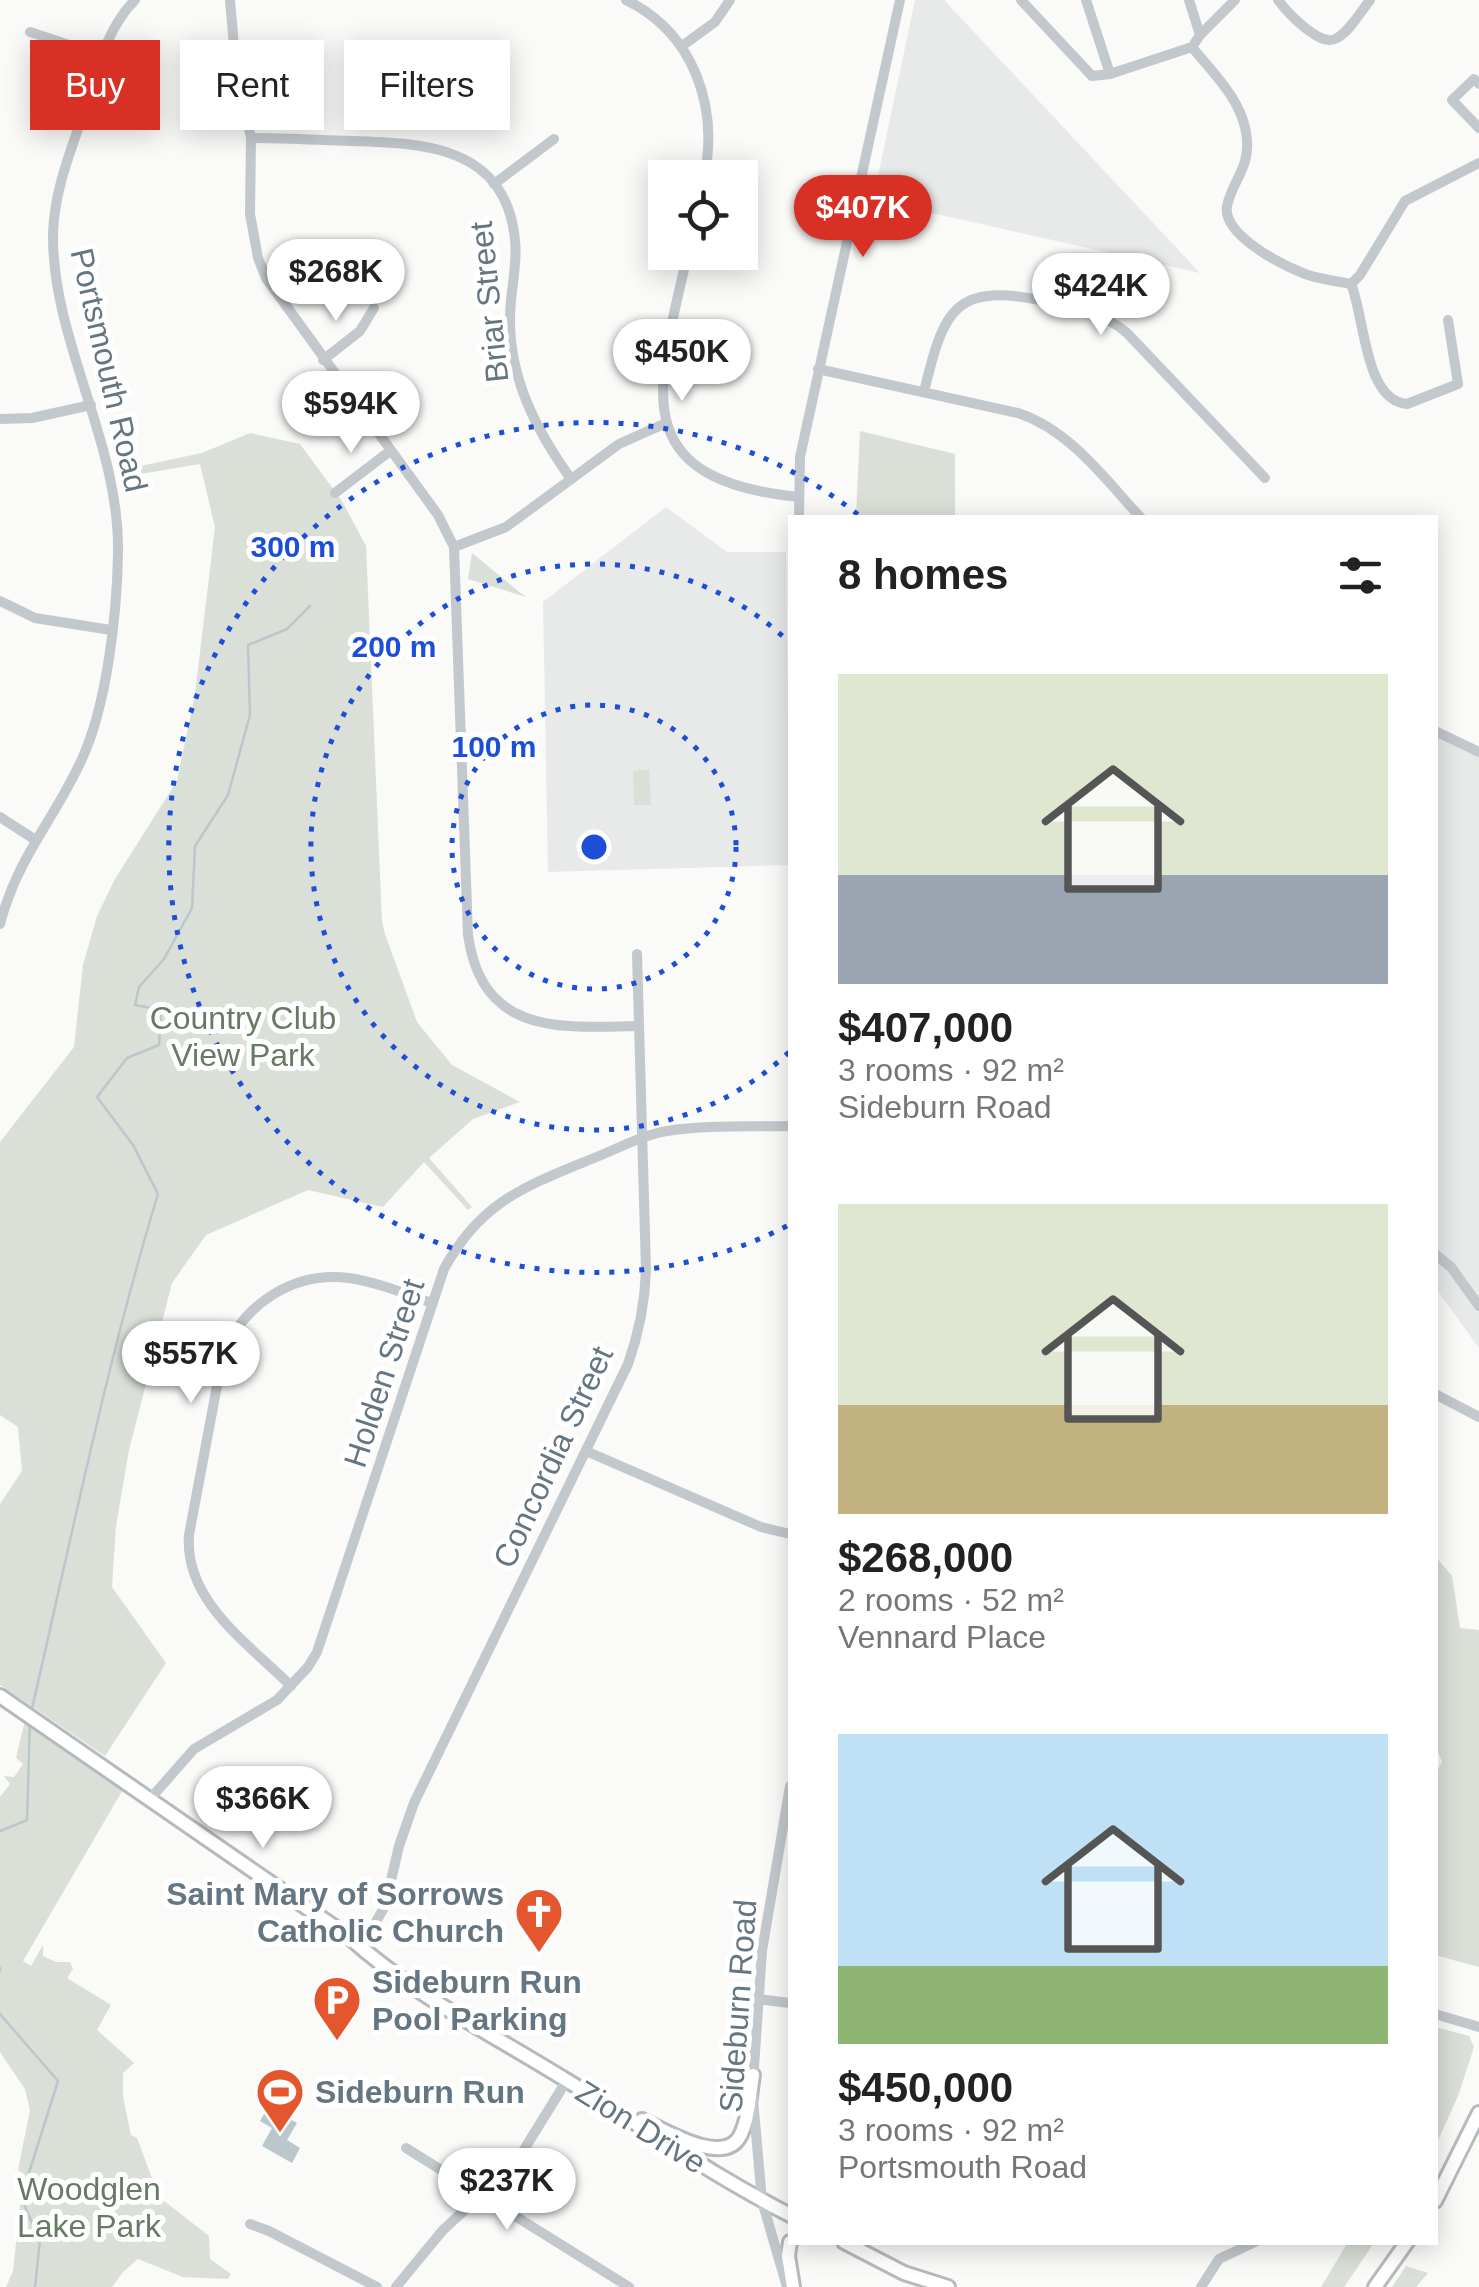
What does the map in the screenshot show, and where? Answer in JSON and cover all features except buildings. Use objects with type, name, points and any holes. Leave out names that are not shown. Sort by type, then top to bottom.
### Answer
[{"type":"main road","name":"Zion Drive","points":[[0,1696],[150,1798],[430,1999],[788,2214]]},
{"type":"main road","points":[[604,2103],[706,2148],[723,2149],[736,2143],[742,2133],[753,2074]]},
{"type":"main road","points":[[1438,2196],[1479,2113]]},
{"type":"main road","points":[[790,2245],[790,2287]]},
{"type":"main road","points":[[1376,2287],[1405,2245]]},
{"type":"main road","points":[[851,2246],[904,2274],[948,2287]]},
{"type":"street","name":"Portsmouth Road","points":[[109,40],[134,0]]},
{"type":"street","points":[[230,0],[236,69],[252,138],[250,214],[258,258],[275,295],[438,515],[454,547],[468,935],[474,966],[497,1000],[533,1022],[565,1028],[639,1026]]},
{"type":"street","points":[[626,0],[648,13],[682,46],[699,78],[709,116],[705,160]]},
{"type":"street","points":[[682,46],[715,22],[730,0]]},
{"type":"street","points":[[799,515],[800,457],[900,0]]},
{"type":"street","points":[[1021,0],[1092,76],[1110,74],[1192,47],[1235,0]]},
{"type":"street","points":[[1086,0],[1110,74]]},
{"type":"street","points":[[1189,0],[1200,34]]},
{"type":"street","points":[[1278,0],[1318,38],[1328,41],[1337,38],[1370,0]]},
{"type":"street","points":[[30,32],[54,40]]},
{"type":"street","points":[[1192,47],[1230,94],[1243,119],[1247,142],[1244,165],[1227,207],[1236,234],[1301,273],[1350,284]]},
{"type":"street","points":[[1479,84],[1474,79],[1452,100],[1479,128]]},
{"type":"street","name":"Portsmouth Road","points":[[0,924],[34,839],[72,779],[91,737],[103,692],[111,630],[118,521],[110,472],[59,293],[53,232],[62,178],[78,130]]},
{"type":"street","name":"Briar Street","points":[[252,138],[426,144],[461,157],[494,184],[515,236],[510,322],[518,379],[538,429],[571,479]]},
{"type":"street","points":[[494,184],[554,139]]},
{"type":"street","points":[[1350,284],[1360,275],[1405,201],[1479,163]]},
{"type":"street","points":[[684,270],[662,372],[666,423],[685,454],[713,478],[734,487],[798,497]]},
{"type":"street","points":[[1350,284],[1376,384],[1399,404],[1458,384],[1448,320]]},
{"type":"street","points":[[924,392],[943,326],[960,306],[972,299],[1010,293],[1088,312],[1108,319],[1127,333],[1265,478]]},
{"type":"street","points":[[323,360],[360,331],[374,308]]},
{"type":"street","points":[[818,370],[1018,413],[1044,423],[1062,436],[1138,515]]},
{"type":"street","points":[[0,418],[32,418],[91,405]]},
{"type":"street","points":[[454,547],[506,527],[619,444],[666,423]]},
{"type":"street","points":[[336,493],[390,451]]},
{"type":"street","points":[[0,601],[36,618],[111,630]]},
{"type":"street","points":[[1438,732],[1479,752]]},
{"type":"street","points":[[0,818],[34,839]]},
{"type":"street","name":"Concordia Street","points":[[361,1948],[386,1906],[399,1846],[414,1803],[628,1364],[642,1314],[646,1270],[637,954]]},
{"type":"street","name":"Holden Street","points":[[150,1798],[194,1749],[264,1709],[308,1666],[324,1635],[432,1303],[456,1247],[493,1206],[526,1186],[660,1132],[788,1126]]},
{"type":"street","points":[[1438,1256],[1451,1267],[1479,1306]]},
{"type":"street","points":[[290,1686],[206,1600],[190,1564],[189,1535],[223,1354],[236,1328],[254,1308],[278,1291],[303,1281],[348,1278],[432,1303]]},
{"type":"street","points":[[1438,1396],[1479,1417]]},
{"type":"street","points":[[586,1451],[761,1527],[788,1534]]},
{"type":"street","name":"Sideburn Road","points":[[788,1797],[767,1911],[753,2074],[762,2201],[790,2287]]},
{"type":"street","points":[[757,1999],[788,2003]]},
{"type":"street","points":[[1438,2015],[1479,2027]]},
{"type":"street","points":[[396,2287],[430,2244],[482,2194],[498,2186],[567,2080]]},
{"type":"street","points":[[406,2148],[630,2287]]},
{"type":"street","points":[[250,2224],[269,2230],[377,2287]]},
{"type":"street","points":[[1201,2287],[1219,2259],[1249,2245]]},
{"type":"shaded area","points":[[915,0],[944,0],[1200,273],[873,200]]},
{"type":"shaded area","points":[[666,507],[727,552],[786,552],[788,865],[548,872],[543,602]]},
{"type":"shaded area","points":[[1438,729],[1479,749],[1479,1348],[1438,1291]]},
{"type":"shaded area","name":"Sideburn Run","points":[[268,2107],[297,2123],[287,2140],[300,2148],[292,2163],[262,2146],[272,2128],[260,2121]]},
{"type":"green space","points":[[860,431],[955,454],[955,515],[856,515]]},
{"type":"green space","name":"Country Club View Park","points":[[250,433],[300,444],[342,501],[366,546],[382,922],[417,1022],[452,1065],[520,1102],[473,1119],[429,1158],[472,1207],[468,1210],[424,1162],[383,1207],[308,1190],[206,1235],[172,1283],[129,1450],[116,1526],[112,1587],[166,1663],[105,1756],[0,1685],[0,1504],[22,1471],[18,1427],[0,1415],[0,1142],[74,1047],[83,965],[97,916],[115,879],[177,781],[195,694],[215,527],[200,464],[123,477],[121,470],[202,453]]},
{"type":"green space","points":[[472,553],[522,594],[526,597],[468,579]]},
{"type":"green space","points":[[649,769],[651,805],[634,805],[633,771]]},
{"type":"green space","points":[[1438,1560],[1452,1576],[1460,1628],[1479,1630],[1479,1967],[1438,1956],[1438,1769],[1442,1762],[1438,1752]]},
{"type":"green space","name":"Woodglen Lake Park","points":[[25,1721],[125,1786],[23,1961],[31,1966],[43,1945],[43,1956],[56,1962],[70,1962],[73,1969],[67,1978],[111,2005],[97,2030],[134,2063],[123,2073],[123,2097],[131,2135],[137,2138],[159,2197],[209,2236],[210,2259],[231,2274],[228,2279],[183,2277],[138,2259],[112,2287],[6,2287],[13,2271],[20,2181],[24,2174],[18,2170],[30,2110],[25,2089],[0,2052],[0,1797],[10,1784],[4,1776],[14,1777],[23,1764],[16,1758]]},
{"type":"green space","points":[[1438,2028],[1469,2036],[1474,2047],[1438,2140]]},
{"type":"green space","points":[[1346,2245],[1373,2245],[1344,2287],[1321,2287]]},
{"type":"green space","points":[[1406,2266],[1428,2273],[1416,2287],[1392,2287]]},
{"type":"waterway","points":[[31,1713],[106,1388],[158,1194],[133,1145],[97,1097],[127,1058],[159,1045],[161,1010],[135,1005],[139,987],[164,959],[192,908],[195,846],[228,795],[250,715],[248,645],[287,629],[310,606]]},
{"type":"waterway","points":[[0,1831],[27,1820],[30,1721]]},
{"type":"waterway","points":[[0,2014],[58,2081],[21,2198],[40,2240],[35,2287]]},
{"type":"place","name":"Saint Mary of Sorrows Catholic Church","points":[[539,1954]]},
{"type":"place","name":"Sideburn Run Pool Parking","points":[[337,2042]]},
{"type":"place","name":"Sideburn Run","points":[[280,2134]]}]
